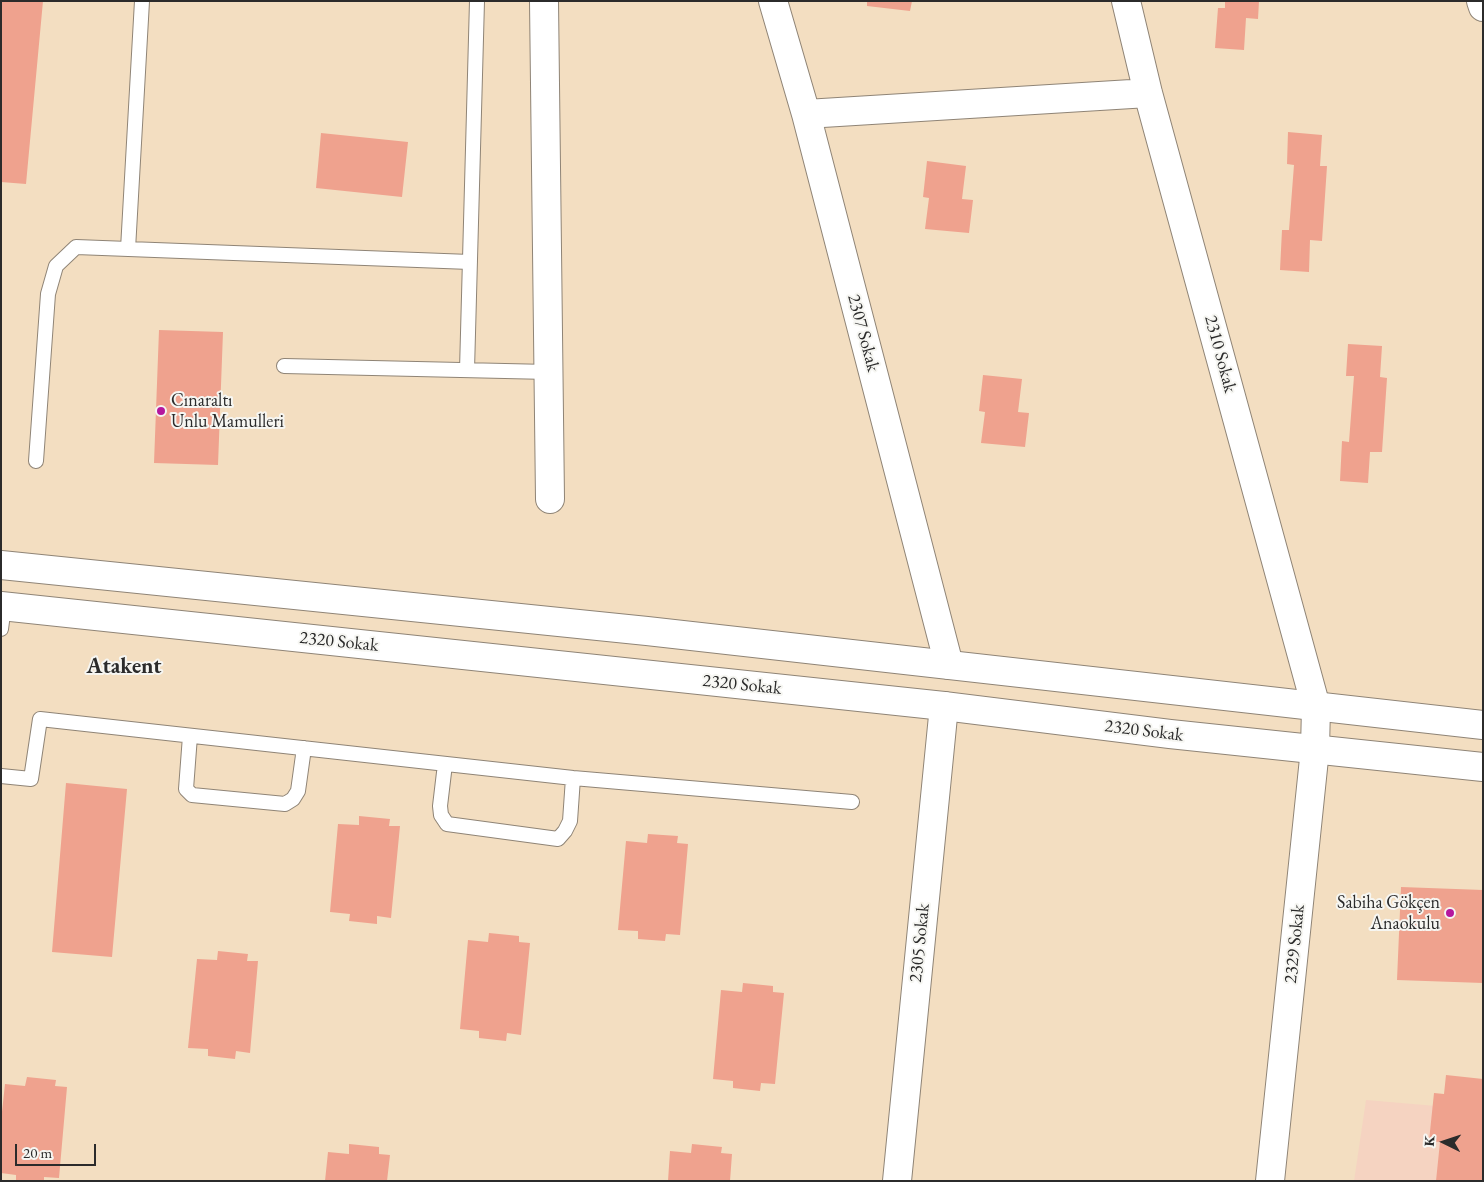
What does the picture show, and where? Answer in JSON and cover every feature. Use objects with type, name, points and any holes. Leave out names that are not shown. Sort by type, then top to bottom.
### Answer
[{"type":"street","points":[[544,1],[550,498]]},
{"type":"street","name":"2307 Sokak","points":[[773,1],[806,114],[949,665]]},
{"type":"street","name":"2310 Sokak","points":[[1126,1],[1148,94],[1316,707]]},
{"type":"street","points":[[1481,1],[1483,7]]},
{"type":"street","points":[[806,114],[1148,94]]},
{"type":"street","points":[[1,565],[647,631],[1483,725]]},
{"type":"street","name":"2320 Sokak","points":[[2,613],[944,706],[1160,733],[1483,767]]},
{"type":"street","name":"2305 Sokak","points":[[897,1181],[944,706]]},
{"type":"street","name":"2329 Sokak","points":[[1270,1181],[1315,749],[1316,707]]},
{"type":"lane","points":[[128,249],[142,1]]},
{"type":"lane","points":[[466,370],[477,1]]},
{"type":"lane","points":[[36,461],[48,294],[56,266],[76,247],[470,262]]},
{"type":"lane","points":[[284,366],[549,372]]},
{"type":"lane","points":[[1,776],[31,779],[40,719],[573,778],[852,802]]},
{"type":"lane","points":[[190,736],[186,789],[192,795],[285,804],[293,799],[298,791],[304,748]]},
{"type":"lane","points":[[445,764],[440,806],[441,815],[447,824],[558,839],[570,821],[573,778]]},
{"type":"shaded area","points":[[1366,1100],[1483,1110],[1483,1181],[1354,1181]]},
{"type":"building","points":[[1,1],[43,1],[26,184],[1,182]]},
{"type":"building","points":[[867,1],[912,1],[910,11],[867,6]]},
{"type":"building","points":[[1225,1],[1259,1],[1258,19],[1246,18],[1244,50],[1215,48],[1218,8],[1225,8]]},
{"type":"building","points":[[1288,132],[1322,135],[1320,166],[1327,166],[1322,241],[1310,240],[1309,272],[1280,270],[1282,230],[1289,230],[1294,165],[1287,164]]},
{"type":"building","points":[[321,133],[408,142],[402,197],[316,188]]},
{"type":"building","points":[[927,161],[966,166],[962,199],[973,200],[969,233],[925,229],[929,198],[923,197]]},
{"type":"building","points":[[159,330],[223,332],[218,465],[154,463]]},
{"type":"building","points":[[1348,344],[1382,346],[1380,377],[1387,378],[1382,452],[1370,452],[1368,483],[1340,481],[1342,441],[1349,442],[1354,376],[1346,376]]},
{"type":"building","points":[[983,375],[1022,379],[1018,412],[1029,413],[1025,447],[981,443],[985,412],[979,411]]},
{"type":"building","points":[[66,783],[127,789],[112,957],[52,952]]},
{"type":"building","points":[[359,816],[390,819],[389,826],[400,826],[391,918],[377,916],[377,924],[349,921],[350,914],[330,912],[338,824],[359,825]]},
{"type":"building","points":[[648,834],[678,836],[677,843],[688,844],[680,935],[666,934],[665,941],[638,939],[638,931],[618,930],[626,841],[647,843]]},
{"type":"building","points":[[1401,887],[1483,890],[1483,983],[1397,980]]},
{"type":"building","points":[[489,933],[519,936],[519,942],[530,943],[521,1035],[507,1033],[506,1041],[479,1038],[479,1031],[460,1029],[468,940],[488,942]]},
{"type":"building","points":[[218,951],[248,954],[247,961],[258,961],[250,1053],[236,1051],[235,1059],[208,1056],[208,1049],[188,1048],[197,959],[217,960]]},
{"type":"building","points":[[743,983],[773,986],[773,992],[784,993],[775,1084],[761,1083],[760,1091],[733,1088],[733,1081],[713,1079],[721,990],[742,992]]},
{"type":"building","points":[[1446,1075],[1483,1079],[1483,1181],[1436,1181],[1440,1142],[1429,1141],[1434,1093],[1444,1094]]},
{"type":"building","points":[[27,1077],[56,1080],[55,1086],[67,1087],[59,1178],[44,1177],[44,1181],[16,1181],[16,1175],[1,1173],[1,1121],[5,1084],[25,1086]]},
{"type":"building","points":[[349,1144],[379,1147],[379,1154],[390,1155],[387,1181],[325,1181],[328,1152],[349,1154]]},
{"type":"building","points":[[692,1144],[722,1147],[721,1153],[732,1154],[730,1181],[668,1181],[670,1151],[691,1153]]},
{"type":"place","name":"Cınaraltı Unlu Mamulleri","points":[[161,411]]},
{"type":"place","name":"Sabiha Gökçen Anaokulu","points":[[1450,913]]},
{"type":"district","name":"Atakent","points":[[124,667]]}]
